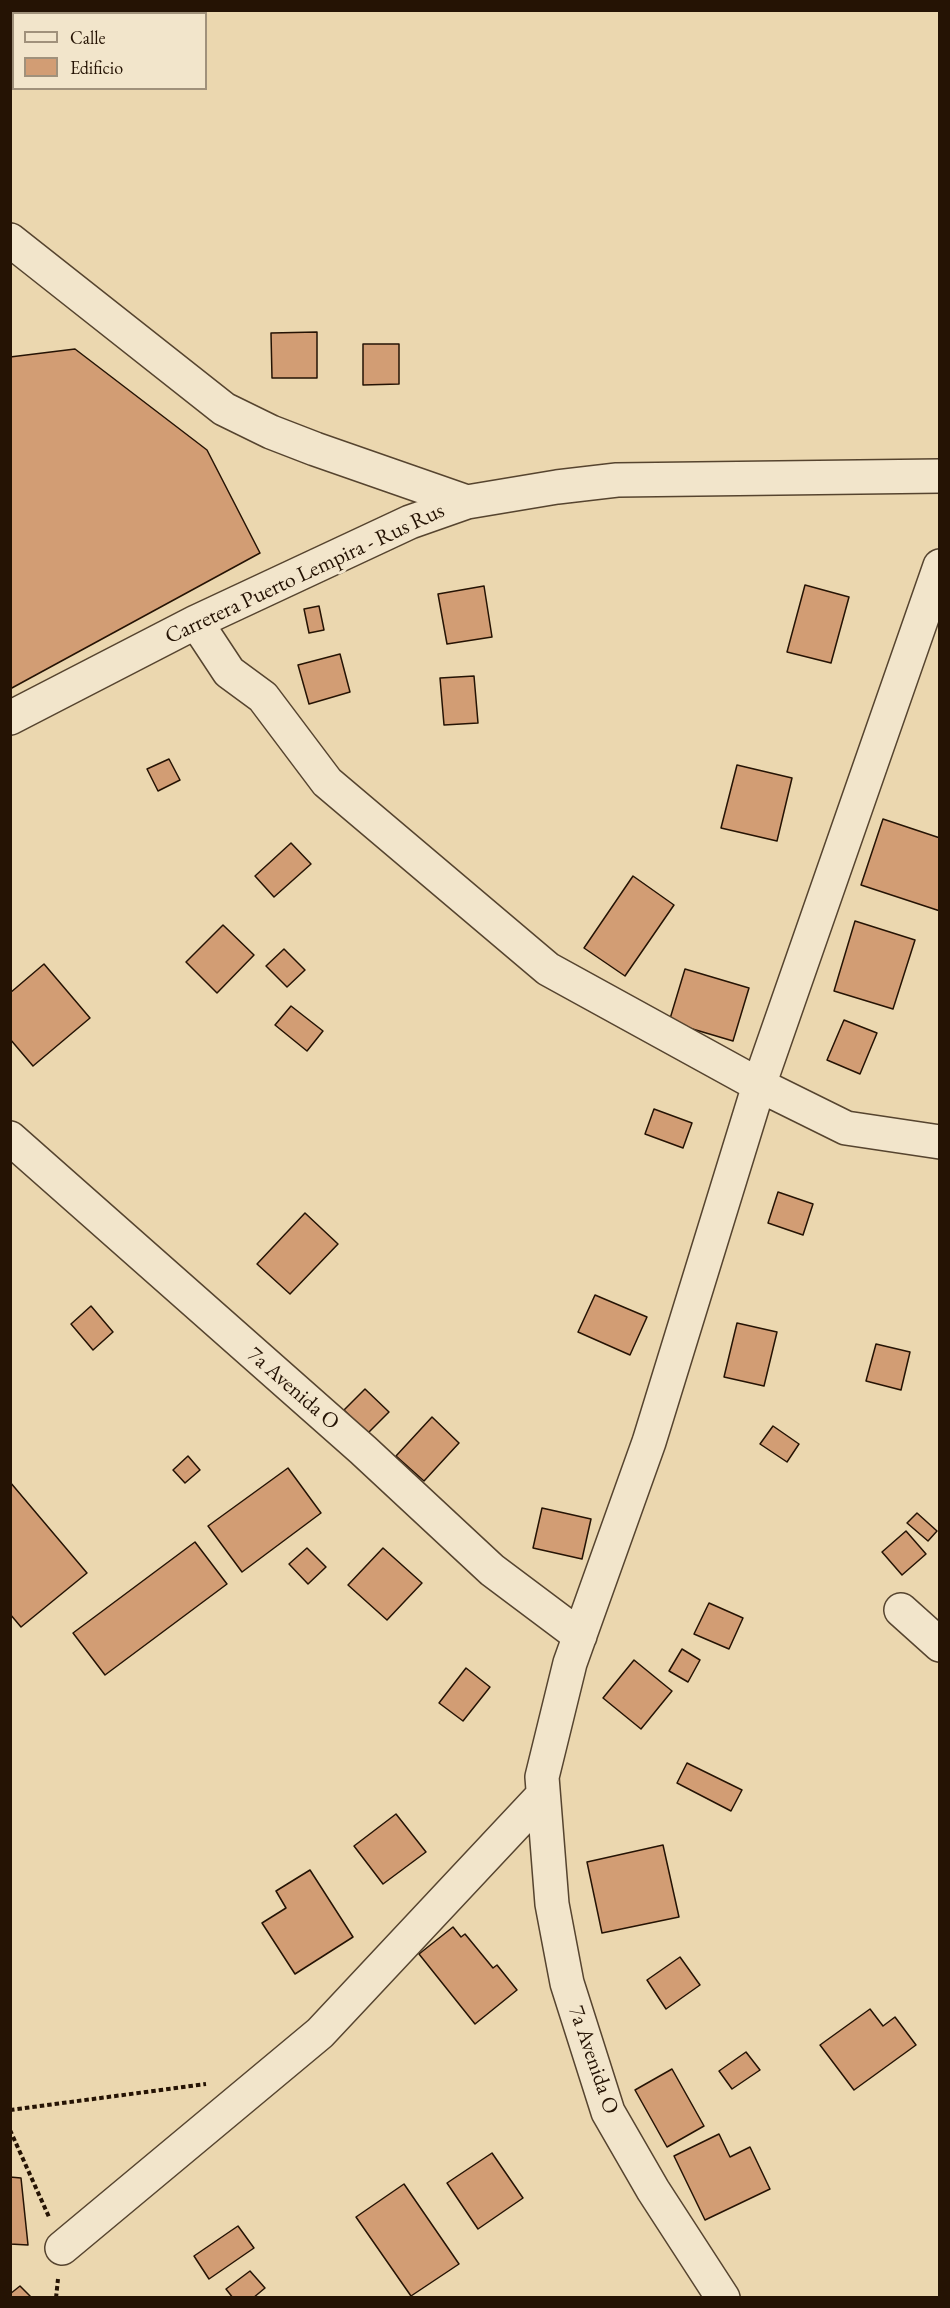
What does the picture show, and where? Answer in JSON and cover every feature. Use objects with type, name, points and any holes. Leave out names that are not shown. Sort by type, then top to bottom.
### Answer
[{"type":"street","points":[[10,240],[224,409],[271,432],[315,449],[467,502]]},
{"type":"street","name":"Carretera Puerto Lempira - Rus Rus","points":[[10,718],[195,622],[410,522],[467,502],[547,488],[617,480],[939,476]]},
{"type":"street","name":"7a Avenida O","points":[[723,2298],[653,2190],[608,2112],[567,1983],[552,1904],[542,1777],[570,1663],[649,1442],[759,1085],[939,566]]},
{"type":"street","points":[[195,622],[229,672],[263,697],[327,782],[548,969],[759,1085],[846,1128],[939,1142]]},
{"type":"street","name":"7a Avenida O","points":[[10,1137],[363,1450],[492,1570],[580,1636]]},
{"type":"street","points":[[901,1610],[939,1645]]},
{"type":"street","points":[[62,2248],[320,2033],[543,1795]]},
{"type":"path","points":[[10,2110],[210,2083]]},
{"type":"path","points":[[10,2130],[62,2248]]},
{"type":"building","points":[[317,332],[317,378],[272,378],[271,333]]},
{"type":"building","points":[[363,344],[399,344],[399,384],[363,385]]},
{"type":"building","points":[[75,349],[207,450],[260,553],[10,689],[10,357]]},
{"type":"building","points":[[805,585],[849,597],[831,663],[787,652]]},
{"type":"building","points":[[484,586],[492,637],[447,644],[438,594]]},
{"type":"building","points":[[319,606],[324,630],[309,633],[304,609]]},
{"type":"building","points":[[340,654],[350,692],[309,704],[298,665]]},
{"type":"building","points":[[474,676],[478,723],[444,725],[440,678]]},
{"type":"building","points":[[169,759],[180,780],[158,791],[147,769]]},
{"type":"building","points":[[737,765],[792,778],[777,841],[721,828]]},
{"type":"building","points":[[883,819],[940,838],[940,911],[861,885]]},
{"type":"building","points":[[291,843],[311,864],[274,897],[255,876]]},
{"type":"building","points":[[633,876],[674,905],[625,976],[584,948]]},
{"type":"building","points":[[855,921],[915,940],[893,1009],[834,991]]},
{"type":"building","points":[[223,925],[254,955],[217,993],[186,962]]},
{"type":"building","points":[[284,949],[305,970],[287,987],[266,966]]},
{"type":"building","points":[[44,964],[90,1018],[33,1066],[10,1039],[10,993]]},
{"type":"building","points":[[685,969],[749,988],[733,1041],[669,1022]]},
{"type":"building","points":[[291,1006],[323,1031],[307,1051],[275,1025]]},
{"type":"building","points":[[844,1020],[877,1033],[860,1074],[827,1060]]},
{"type":"building","points":[[654,1109],[692,1123],[683,1148],[645,1134]]},
{"type":"building","points":[[778,1192],[813,1204],[803,1235],[768,1223]]},
{"type":"building","points":[[305,1213],[338,1244],[290,1294],[257,1264]]},
{"type":"building","points":[[595,1295],[647,1317],[630,1355],[578,1332]]},
{"type":"building","points":[[91,1306],[113,1332],[93,1350],[71,1324]]},
{"type":"building","points":[[737,1323],[777,1332],[764,1386],[724,1377]]},
{"type":"building","points":[[876,1344],[910,1352],[901,1390],[866,1381]]},
{"type":"building","points":[[365,1389],[389,1412],[367,1434],[344,1410]]},
{"type":"building","points":[[432,1417],[459,1443],[424,1481],[396,1456]]},
{"type":"building","points":[[773,1426],[799,1444],[787,1462],[760,1444]]},
{"type":"building","points":[[188,1456],[200,1470],[185,1483],[173,1470]]},
{"type":"building","points":[[288,1468],[321,1513],[242,1572],[208,1526]]},
{"type":"building","points":[[10,1482],[87,1573],[21,1627],[10,1614]]},
{"type":"building","points":[[542,1508],[591,1519],[582,1559],[533,1548]]},
{"type":"building","points":[[917,1513],[937,1531],[928,1541],[907,1523]]},
{"type":"building","points":[[906,1531],[926,1554],[902,1575],[882,1552]]},
{"type":"building","points":[[195,1542],[227,1584],[105,1675],[73,1633]]},
{"type":"building","points":[[307,1548],[326,1567],[308,1584],[289,1564]]},
{"type":"building","points":[[383,1548],[422,1583],[387,1620],[348,1585]]},
{"type":"building","points":[[709,1603],[743,1618],[729,1649],[694,1634]]},
{"type":"building","points":[[682,1649],[700,1660],[688,1682],[669,1671]]},
{"type":"building","points":[[634,1660],[672,1691],[641,1729],[603,1698]]},
{"type":"building","points":[[466,1668],[490,1687],[463,1721],[439,1703]]},
{"type":"building","points":[[687,1763],[742,1790],[731,1811],[677,1783]]},
{"type":"building","points":[[396,1814],[426,1852],[383,1884],[354,1846]]},
{"type":"building","points":[[663,1845],[679,1917],[602,1933],[587,1862]]},
{"type":"building","points":[[310,1870],[353,1937],[295,1974],[262,1923],[286,1908],[276,1891]]},
{"type":"building","points":[[453,1927],[461,1937],[465,1934],[493,1968],[497,1965],[517,1990],[475,2024],[419,1954]]},
{"type":"building","points":[[680,1957],[700,1985],[666,2009],[647,1980]]},
{"type":"building","points":[[870,2009],[883,2026],[895,2017],[916,2045],[854,2090],[820,2045]]},
{"type":"building","points":[[746,2052],[760,2070],[732,2089],[719,2071]]},
{"type":"building","points":[[672,2069],[704,2126],[667,2147],[635,2090]]},
{"type":"building","points":[[719,2134],[730,2157],[750,2147],[770,2189],[705,2220],[674,2156]]},
{"type":"building","points":[[492,2153],[523,2198],[478,2229],[447,2183]]},
{"type":"building","points":[[10,2177],[21,2178],[28,2245],[10,2244]]},
{"type":"building","points":[[404,2184],[459,2264],[411,2296],[356,2217]]},
{"type":"building","points":[[238,2226],[254,2248],[209,2279],[194,2256]]},
{"type":"building","points":[[250,2271],[265,2288],[253,2298],[233,2298],[226,2289]]},
{"type":"building","points":[[20,2286],[32,2298],[10,2298],[10,2294]]}]
